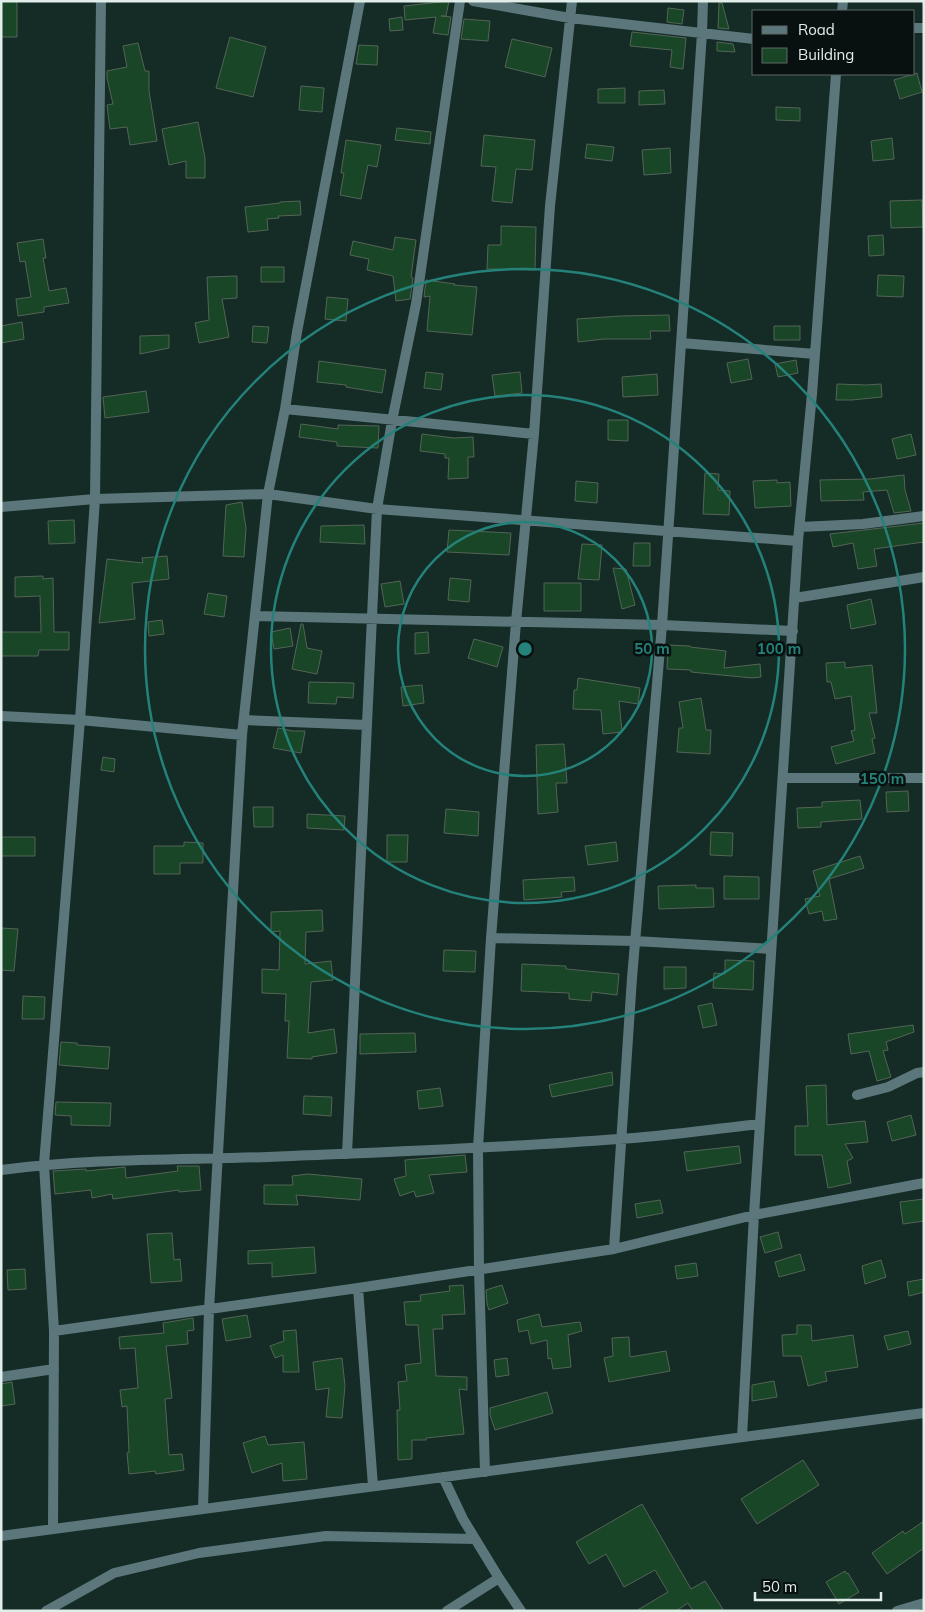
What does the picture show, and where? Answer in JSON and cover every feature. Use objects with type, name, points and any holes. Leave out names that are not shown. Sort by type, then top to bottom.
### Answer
[{"type":"street","points":[[53,1529],[54,1331],[44,1164],[80,720],[95,500],[101,1]]},
{"type":"street","points":[[203,1508],[209,1310],[242,735],[268,494],[360,1]]},
{"type":"street","points":[[347,1154],[377,509],[417,295],[460,1]]},
{"type":"street","points":[[473,1],[570,18],[752,39]]},
{"type":"street","points":[[485,1472],[479,1270],[478,1148],[491,938],[516,622],[534,434],[550,206],[572,1]]},
{"type":"street","points":[[614,1249],[635,942],[662,625],[702,34],[702,1]]},
{"type":"street","points":[[742,1437],[754,1215],[798,541],[815,354],[836,75]]},
{"type":"street","points":[[681,343],[815,354]]},
{"type":"street","points":[[285,409],[534,434]]},
{"type":"street","points":[[1,507],[95,500],[268,494],[377,509],[798,541]]},
{"type":"street","points":[[800,526],[863,524],[924,516]]},
{"type":"street","points":[[795,598],[924,577]]},
{"type":"street","points":[[255,616],[662,625],[793,631]]},
{"type":"street","points":[[1,716],[80,720],[242,735]]},
{"type":"street","points":[[244,720],[367,725]]},
{"type":"street","points":[[783,778],[924,778]]},
{"type":"street","points":[[491,938],[635,942],[771,950]]},
{"type":"street","points":[[858,1095],[888,1087],[910,1076],[924,1072]]},
{"type":"street","points":[[1,1170],[44,1164],[118,1160],[218,1159],[478,1148],[621,1139],[760,1124]]},
{"type":"street","points":[[54,1331],[209,1310],[614,1249],[754,1215],[924,1183]]},
{"type":"street","points":[[358,1288],[373,1486]]},
{"type":"street","points":[[1,1377],[54,1369]]},
{"type":"street","points":[[1,1536],[924,1414]]},
{"type":"street","points":[[443,1477],[463,1519],[499,1578],[522,1611]]},
{"type":"street","points":[[46,1611],[114,1573],[199,1553],[326,1536],[475,1539]]},
{"type":"street","points":[[447,1611],[499,1578]]},
{"type":"street","points":[[897,1611],[924,1603]]},
{"type":"building","points":[[1,1],[17,1],[17,37],[1,37]]},
{"type":"building","points":[[449,1],[446,16],[441,16],[451,17],[448,35],[433,33],[436,17],[405,20],[404,6]]},
{"type":"building","points":[[719,3],[722,3],[729,29],[718,28]]},
{"type":"building","points":[[668,8],[684,10],[682,24],[667,22]]},
{"type":"building","points":[[402,17],[403,30],[390,31],[389,19]]},
{"type":"building","points":[[464,19],[490,21],[488,41],[461,39]]},
{"type":"building","points":[[632,32],[686,38],[683,69],[670,67],[672,50],[630,46]]},
{"type":"building","points":[[230,37],[266,47],[253,97],[216,88]]},
{"type":"building","points":[[512,39],[552,48],[545,77],[505,67]]},
{"type":"building","points":[[717,42],[733,44],[735,52],[717,51]]},
{"type":"building","points":[[138,43],[145,71],[149,71],[149,91],[157,141],[130,145],[127,127],[110,129],[107,105],[113,104],[107,71],[127,67],[123,46]]},
{"type":"building","points":[[359,45],[378,46],[377,65],[356,64]]},
{"type":"building","points":[[917,73],[922,92],[900,99],[894,80]]},
{"type":"building","points":[[301,86],[324,88],[322,112],[299,110]]},
{"type":"building","points":[[625,88],[625,103],[598,103],[598,89]]},
{"type":"building","points":[[664,90],[665,104],[639,105],[639,91]]},
{"type":"building","points":[[776,107],[800,108],[800,121],[776,120]]},
{"type":"building","points":[[198,122],[205,158],[205,178],[186,178],[186,161],[169,165],[162,129]]},
{"type":"building","points":[[397,128],[431,132],[430,144],[395,140]]},
{"type":"building","points":[[484,135],[535,140],[532,170],[516,169],[512,203],[492,201],[496,167],[481,166]]},
{"type":"building","points":[[892,138],[894,159],[873,161],[871,141]]},
{"type":"building","points":[[346,140],[381,145],[377,167],[368,165],[361,199],[340,195],[344,173],[341,173]]},
{"type":"building","points":[[587,144],[614,147],[612,161],[585,158]]},
{"type":"building","points":[[670,148],[671,173],[644,175],[642,150]]},
{"type":"building","points":[[922,200],[923,227],[891,228],[890,201]]},
{"type":"building","points":[[300,201],[301,215],[278,216],[279,218],[267,219],[268,230],[248,232],[245,207]]},
{"type":"building","points":[[501,226],[536,227],[535,270],[487,269],[488,245],[501,245]]},
{"type":"building","points":[[883,235],[884,255],[869,256],[868,236]]},
{"type":"building","points":[[395,237],[416,240],[410,299],[396,301],[393,276],[367,270],[369,259],[350,255],[353,241],[393,250]]},
{"type":"building","points":[[43,239],[46,258],[43,258],[49,291],[66,288],[69,303],[44,307],[44,312],[18,316],[16,299],[31,297],[25,261],[20,262],[17,243]]},
{"type":"building","points":[[261,267],[284,267],[284,282],[261,282]]},
{"type":"building","points":[[878,275],[904,276],[903,297],[877,296]]},
{"type":"building","points":[[237,276],[237,298],[222,299],[229,337],[199,343],[195,323],[209,320],[207,277]]},
{"type":"building","points":[[426,280],[477,287],[472,335],[427,331],[430,296],[424,297]]},
{"type":"building","points":[[327,297],[348,299],[346,321],[325,319]]},
{"type":"building","points":[[669,315],[670,331],[650,331],[651,339],[604,339],[578,342],[577,319]]},
{"type":"building","points":[[22,322],[24,339],[1,343],[1,326]]},
{"type":"building","points":[[253,326],[269,327],[267,343],[252,342]]},
{"type":"building","points":[[774,326],[800,326],[800,340],[774,340]]},
{"type":"building","points":[[169,335],[169,348],[140,354],[140,336]]},
{"type":"building","points":[[748,359],[752,379],[731,383],[727,363]]},
{"type":"building","points":[[796,360],[798,373],[778,377],[775,364]]},
{"type":"building","points":[[319,361],[386,370],[382,393],[346,387],[346,385],[317,382]]},
{"type":"building","points":[[426,372],[443,374],[441,390],[424,388]]},
{"type":"building","points":[[520,372],[522,393],[495,396],[492,375]]},
{"type":"building","points":[[657,374],[658,395],[623,397],[622,377]]},
{"type":"building","points":[[837,384],[881,384],[882,397],[836,400]]},
{"type":"building","points":[[146,391],[149,412],[105,418],[103,397]]},
{"type":"building","points":[[608,420],[628,420],[628,441],[608,440]]},
{"type":"building","points":[[301,424],[338,429],[338,425],[379,426],[378,448],[337,446],[337,442],[299,437]]},
{"type":"building","points":[[422,434],[454,438],[473,437],[474,457],[468,457],[468,478],[448,479],[449,458],[445,458],[445,454],[420,451]]},
{"type":"building","points":[[911,434],[916,455],[897,459],[892,439]]},
{"type":"building","points":[[705,473],[719,474],[718,490],[730,491],[729,515],[703,514]]},
{"type":"building","points":[[904,475],[905,490],[911,511],[894,513],[887,490],[863,492],[864,500],[821,501],[820,480],[870,479]]},
{"type":"building","points":[[777,480],[777,483],[790,482],[791,506],[755,508],[753,481]]},
{"type":"building","points":[[576,481],[598,483],[597,503],[575,501]]},
{"type":"building","points":[[242,502],[246,528],[244,557],[223,556],[226,505]]},
{"type":"building","points":[[74,520],[75,543],[49,544],[48,521]]},
{"type":"building","points":[[924,523],[924,542],[874,549],[877,566],[858,569],[853,543],[833,547],[830,534]]},
{"type":"building","points":[[364,525],[365,544],[320,542],[321,526]]},
{"type":"building","points":[[449,530],[511,533],[509,555],[447,552]]},
{"type":"building","points":[[634,543],[650,543],[650,566],[633,566]]},
{"type":"building","points":[[582,544],[602,545],[599,580],[578,579]]},
{"type":"building","points":[[167,556],[169,579],[132,583],[135,619],[99,623],[107,559],[143,563],[142,558]]},
{"type":"building","points":[[613,568],[626,569],[635,605],[622,609]]},
{"type":"building","points":[[43,576],[43,579],[53,578],[54,632],[69,632],[69,650],[39,650],[38,656],[1,656],[1,632],[41,632],[40,596],[15,597],[15,577]]},
{"type":"building","points":[[450,578],[471,580],[469,602],[448,600]]},
{"type":"building","points":[[400,581],[404,604],[385,607],[381,584]]},
{"type":"building","points":[[544,583],[581,583],[581,611],[544,611]]},
{"type":"building","points":[[208,593],[227,596],[224,617],[204,614]]},
{"type":"building","points":[[871,599],[876,624],[851,629],[847,605]]},
{"type":"building","points":[[162,620],[164,634],[149,636],[148,622]]},
{"type":"building","points":[[301,624],[303,624],[307,648],[322,651],[317,674],[292,669]]},
{"type":"building","points":[[290,628],[293,646],[274,649],[271,632]]},
{"type":"building","points":[[428,632],[429,653],[415,654],[415,633]]},
{"type":"building","points":[[474,639],[503,647],[497,667],[468,658]]},
{"type":"building","points":[[668,645],[726,651],[724,668],[760,664],[761,677],[752,678],[691,672],[691,670],[667,669]]},
{"type":"building","points":[[845,662],[845,668],[872,665],[877,713],[869,713],[875,738],[872,739],[875,753],[836,764],[831,747],[854,741],[851,731],[855,730],[851,696],[835,699],[831,682],[827,682],[826,663]]},
{"type":"building","points":[[578,678],[640,688],[638,704],[619,701],[622,732],[603,734],[601,710],[573,709],[574,690],[577,690]]},
{"type":"building","points":[[309,682],[354,683],[353,698],[337,697],[336,704],[308,703]]},
{"type":"building","points":[[422,685],[424,703],[403,706],[401,687]]},
{"type":"building","points":[[701,698],[706,730],[711,730],[710,754],[677,752],[679,728],[683,728],[679,702]]},
{"type":"building","points":[[278,728],[305,731],[301,753],[273,748]]},
{"type":"building","points":[[564,744],[567,783],[556,783],[558,812],[538,814],[536,745]]},
{"type":"building","points":[[103,757],[115,759],[114,772],[101,770]]},
{"type":"building","points":[[908,791],[909,811],[887,812],[886,792]]},
{"type":"building","points":[[860,800],[862,819],[821,822],[821,827],[798,828],[797,808],[822,807],[822,802]]},
{"type":"building","points":[[253,807],[273,807],[273,827],[254,827]]},
{"type":"building","points":[[446,809],[479,812],[478,836],[444,833]]},
{"type":"building","points":[[307,814],[345,816],[344,830],[307,828]]},
{"type":"building","points":[[711,832],[733,833],[732,856],[710,855]]},
{"type":"building","points":[[387,835],[408,835],[407,862],[387,862]]},
{"type":"building","points":[[1,837],[35,837],[35,856],[1,856]]},
{"type":"building","points":[[184,842],[203,843],[203,863],[180,863],[180,874],[154,874],[154,846],[184,846]]},
{"type":"building","points":[[616,842],[618,861],[588,865],[585,846]]},
{"type":"building","points":[[860,856],[864,868],[829,879],[837,919],[824,921],[822,911],[809,914],[805,899],[820,896],[813,871]]},
{"type":"building","points":[[724,876],[759,877],[759,899],[724,899]]},
{"type":"building","points":[[574,877],[575,891],[561,892],[562,897],[524,900],[523,880]]},
{"type":"building","points":[[696,885],[696,888],[713,888],[714,907],[659,909],[658,886]]},
{"type":"building","points":[[322,910],[323,931],[306,932],[305,964],[331,961],[333,980],[311,982],[308,1033],[334,1029],[337,1053],[312,1057],[312,1059],[287,1058],[289,1021],[285,1021],[286,994],[262,993],[262,969],[279,970],[280,931],[271,932],[271,912]]},
{"type":"building","points":[[1,928],[18,929],[14,971],[1,970]]},
{"type":"building","points":[[444,950],[476,951],[475,972],[443,971]]},
{"type":"building","points":[[725,960],[754,961],[753,990],[713,988],[714,973],[725,974]]},
{"type":"building","points":[[522,964],[566,966],[566,969],[619,974],[617,995],[592,992],[591,1001],[569,999],[569,993],[521,991]]},
{"type":"building","points":[[664,967],[686,967],[686,988],[664,989]]},
{"type":"building","points":[[23,996],[45,997],[44,1019],[22,1019]]},
{"type":"building","points":[[712,1003],[717,1025],[703,1028],[698,1006]]},
{"type":"building","points":[[913,1025],[914,1032],[886,1042],[888,1050],[883,1051],[891,1077],[877,1081],[869,1051],[851,1054],[848,1034]]},
{"type":"building","points":[[415,1033],[416,1052],[360,1054],[360,1034]]},
{"type":"building","points":[[61,1042],[110,1047],[108,1069],[59,1065]]},
{"type":"building","points":[[612,1072],[613,1085],[552,1097],[549,1085]]},
{"type":"building","points":[[826,1085],[827,1125],[865,1121],[868,1142],[845,1144],[853,1158],[847,1161],[851,1183],[828,1188],[822,1155],[795,1155],[795,1126],[808,1126],[806,1086]]},
{"type":"building","points":[[440,1088],[443,1106],[419,1109],[417,1091]]},
{"type":"building","points":[[304,1096],[332,1097],[331,1116],[303,1114]]},
{"type":"building","points":[[56,1102],[111,1103],[110,1126],[71,1125],[71,1116],[55,1115]]},
{"type":"building","points":[[911,1115],[916,1135],[892,1141],[887,1122]]},
{"type":"building","points":[[739,1146],[741,1163],[687,1171],[684,1152]]},
{"type":"building","points":[[465,1155],[467,1172],[429,1175],[434,1193],[416,1197],[414,1191],[400,1196],[394,1179],[406,1176],[405,1160]]},
{"type":"building","points":[[177,1166],[199,1166],[201,1190],[179,1192],[179,1190],[113,1199],[112,1194],[92,1198],[91,1190],[55,1194],[53,1171],[86,1169],[86,1171],[125,1167],[126,1178],[178,1171]]},
{"type":"building","points":[[308,1174],[362,1179],[360,1200],[296,1195],[298,1205],[264,1204],[264,1185],[293,1185],[292,1176]]},
{"type":"building","points":[[924,1199],[924,1221],[903,1224],[900,1202]]},
{"type":"building","points":[[660,1200],[663,1213],[637,1218],[635,1204]]},
{"type":"building","points":[[778,1232],[782,1248],[765,1253],[760,1237]]},
{"type":"building","points":[[172,1233],[174,1260],[180,1259],[182,1281],[151,1283],[147,1234]]},
{"type":"building","points":[[314,1247],[316,1273],[272,1277],[272,1263],[248,1264],[248,1251]]},
{"type":"building","points":[[800,1254],[805,1270],[779,1277],[775,1262]]},
{"type":"building","points":[[881,1260],[886,1277],[865,1284],[862,1266]]},
{"type":"building","points":[[696,1263],[698,1276],[677,1279],[675,1266]]},
{"type":"building","points":[[25,1269],[26,1289],[8,1290],[7,1270]]},
{"type":"building","points":[[924,1279],[924,1292],[909,1296],[907,1282]]},
{"type":"building","points":[[463,1285],[465,1314],[442,1315],[443,1329],[433,1329],[436,1376],[467,1377],[467,1390],[459,1389],[464,1434],[426,1438],[426,1440],[412,1440],[412,1459],[398,1460],[397,1410],[400,1410],[398,1382],[407,1381],[405,1365],[421,1363],[418,1325],[406,1325],[404,1302],[421,1301],[420,1295],[450,1291],[449,1286]]},
{"type":"building","points":[[502,1285],[508,1303],[489,1310],[486,1290]]},
{"type":"building","points":[[539,1314],[542,1327],[580,1322],[582,1331],[568,1335],[571,1367],[553,1369],[551,1358],[548,1359],[547,1340],[531,1344],[528,1330],[519,1332],[517,1320]]},
{"type":"building","points":[[247,1315],[251,1337],[226,1341],[222,1319]]},
{"type":"building","points":[[193,1318],[194,1330],[187,1331],[188,1344],[166,1346],[172,1398],[165,1399],[169,1455],[182,1454],[184,1470],[156,1474],[155,1471],[129,1474],[127,1406],[122,1407],[120,1390],[138,1388],[135,1348],[120,1349],[119,1337],[164,1333],[163,1323]]},
{"type":"building","points":[[797,1325],[811,1325],[812,1341],[853,1335],[858,1367],[825,1372],[827,1381],[808,1386],[801,1356],[783,1356],[782,1335],[797,1334]]},
{"type":"building","points":[[296,1330],[299,1372],[283,1372],[283,1355],[275,1358],[270,1346],[284,1341],[283,1331]]},
{"type":"building","points":[[908,1331],[911,1344],[888,1350],[884,1336]]},
{"type":"building","points":[[629,1337],[630,1357],[666,1351],[670,1371],[609,1382],[604,1358],[613,1356],[612,1338]]},
{"type":"building","points":[[342,1358],[345,1386],[342,1418],[326,1417],[329,1388],[316,1390],[313,1362]]},
{"type":"building","points":[[507,1358],[509,1375],[496,1377],[494,1360]]},
{"type":"building","points":[[774,1381],[777,1397],[752,1401],[752,1385]]},
{"type":"building","points":[[12,1382],[15,1404],[1,1406],[1,1384]]},
{"type":"building","points":[[547,1392],[553,1413],[495,1430],[490,1415],[490,1408]]},
{"type":"building","points":[[265,1436],[268,1445],[304,1442],[307,1479],[283,1481],[282,1463],[252,1473],[243,1443]]},
{"type":"building","points":[[803,1460],[819,1485],[757,1524],[741,1499]]},
{"type":"building","points":[[642,1504],[691,1589],[705,1581],[724,1611],[693,1611],[688,1603],[676,1611],[636,1611],[668,1592],[655,1570],[624,1587],[606,1554],[589,1564],[576,1542]]},
{"type":"building","points":[[924,1521],[924,1548],[887,1574],[872,1553],[903,1531],[905,1534]]},
{"type":"building","points":[[845,1571],[859,1592],[839,1604],[826,1582]]}]
